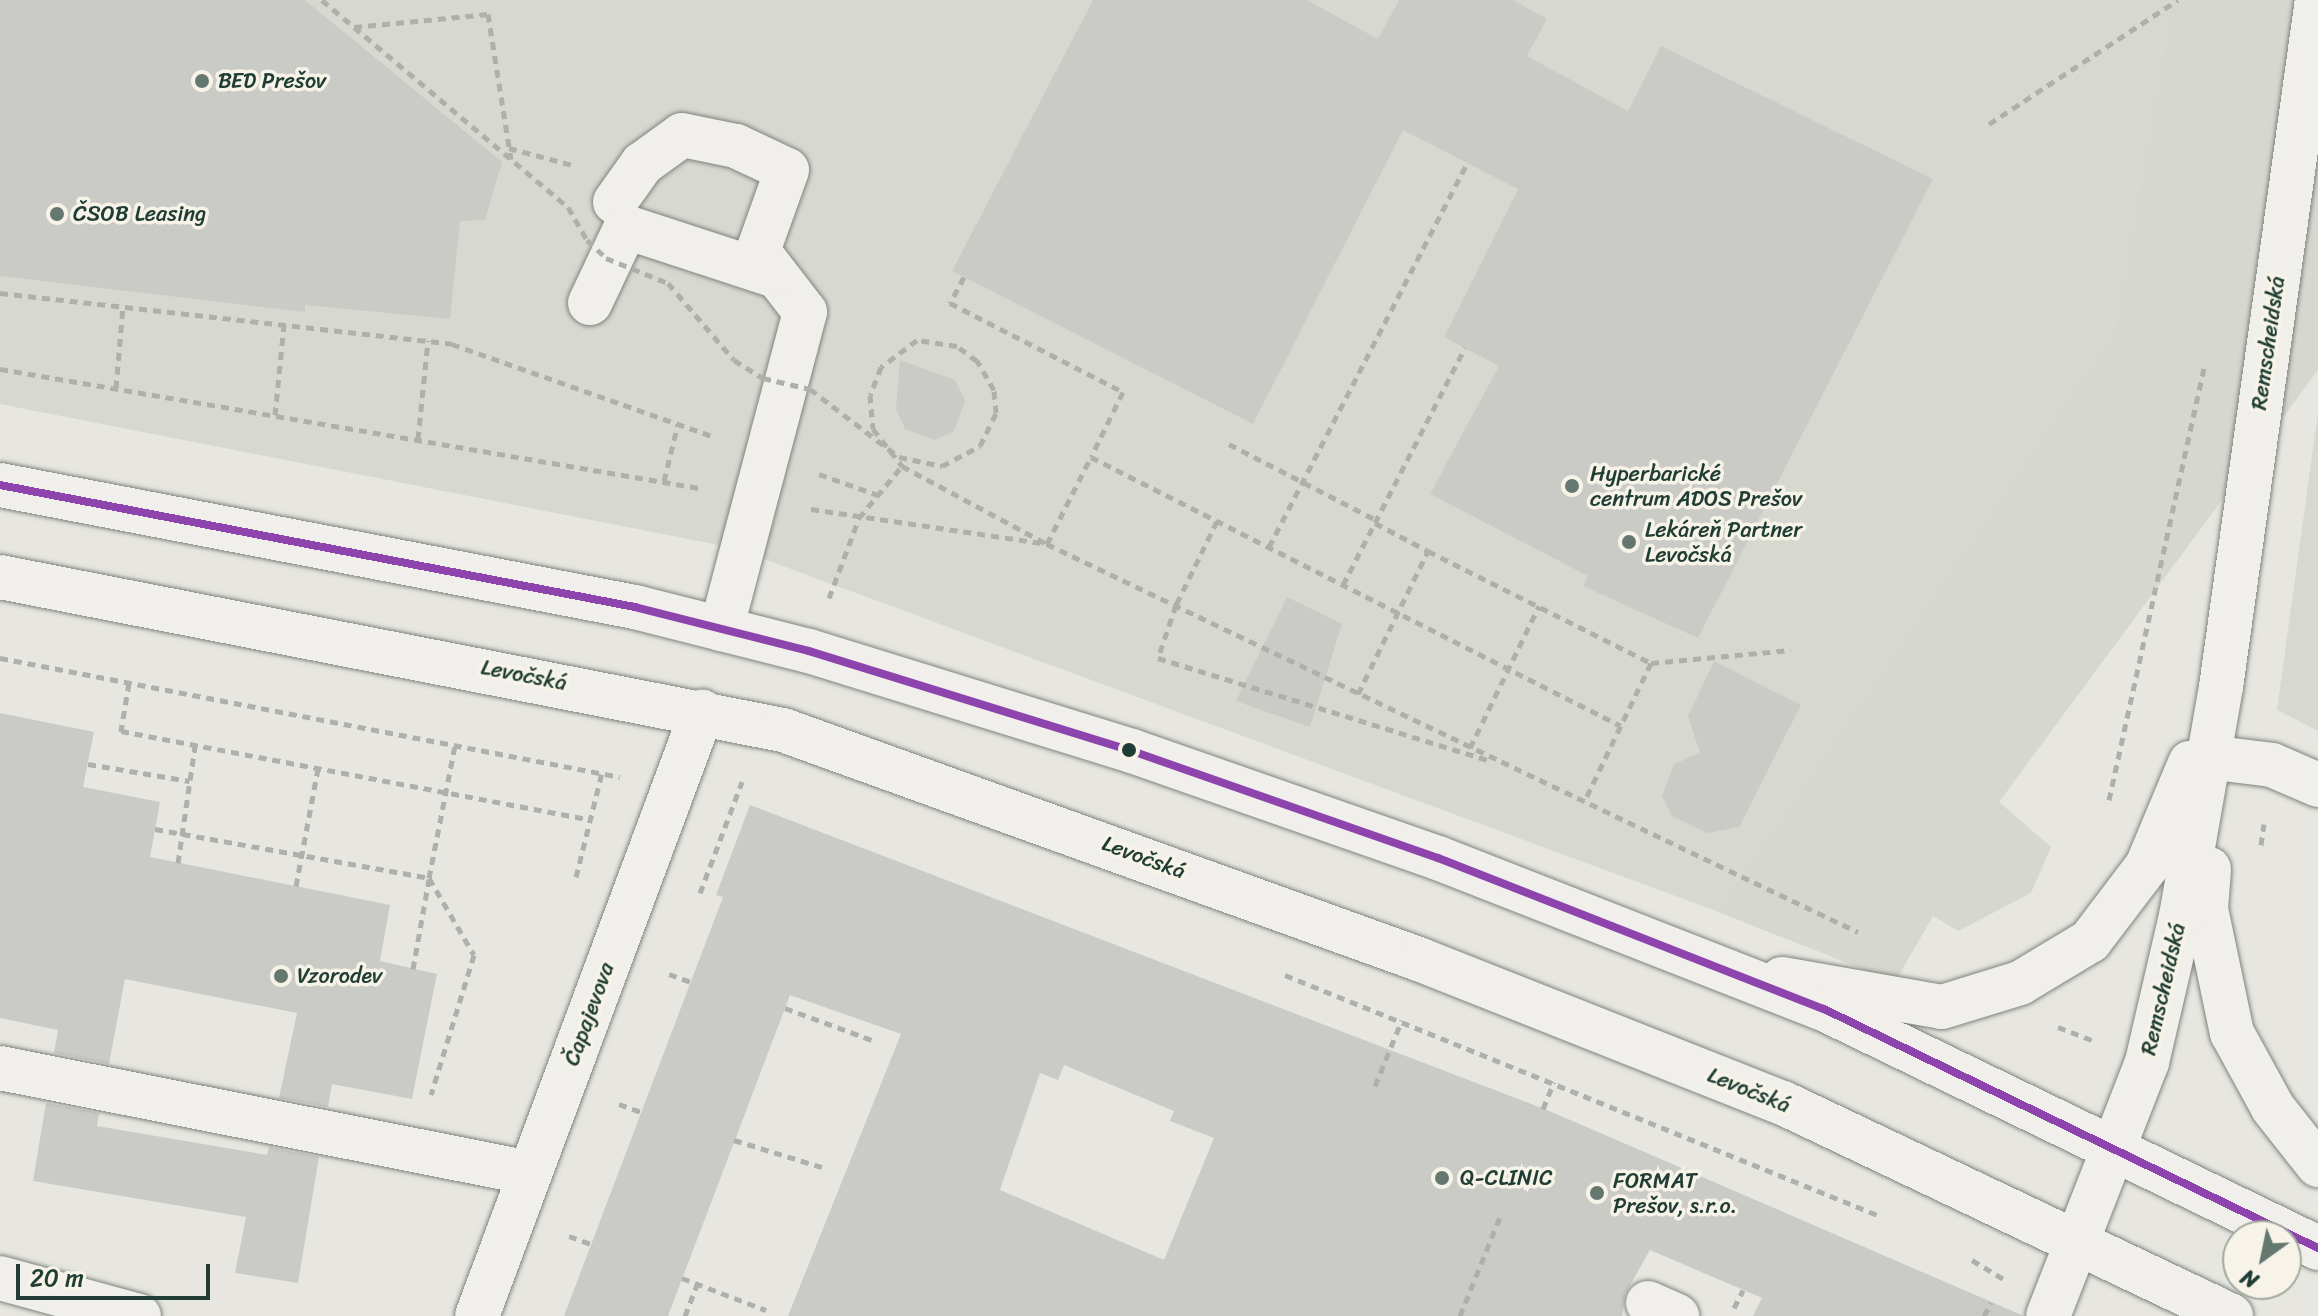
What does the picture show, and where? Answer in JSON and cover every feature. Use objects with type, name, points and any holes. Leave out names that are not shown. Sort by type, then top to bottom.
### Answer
[{"type":"main road","name":"Remscheidská","points":[[2050,1312],[2147,1062],[2221,687],[2317,0]]},
{"type":"main road","points":[[615,202],[642,164],[682,135],[736,146],[787,170],[758,251],[770,274],[805,312],[721,629]]},
{"type":"main road","points":[[590,303],[626,227],[770,274]]},
{"type":"main road","points":[[0,485],[635,607],[721,629],[1132,751],[1438,858],[1824,1009],[2115,1145],[2318,1248]]},
{"type":"main road","name":"Levočská","points":[[0,577],[783,730],[1053,822],[1421,960],[1783,1103],[2231,1316]]},
{"type":"main road","name":"Remscheidská","points":[[2221,687],[2206,909],[2232,1033],[2273,1108],[2318,1165]]},
{"type":"main road","name":"Remscheidská","points":[[1707,963],[1875,1000],[1942,1007],[2020,983],[2090,941],[2147,866],[2221,687]]},
{"type":"main road","name":"Čapajevova","points":[[477,1316],[702,712]]},
{"type":"main road","points":[[2216,758],[2272,765],[2318,785]]},
{"type":"main road","points":[[0,1068],[530,1173]]},
{"type":"main road","points":[[0,1278],[139,1316]]},
{"type":"path","points":[[322,0],[568,207],[587,240],[606,258],[668,283],[734,360],[763,378],[810,389],[899,457],[942,466],[971,455],[996,413],[987,375],[968,353],[944,341],[903,347],[874,380],[870,411],[873,429],[902,466],[1047,544],[1873,938]]},
{"type":"path","points":[[1989,124],[2178,0]]},
{"type":"path","points":[[354,27],[488,14],[511,159]]},
{"type":"path","points":[[509,148],[580,167]]},
{"type":"path","points":[[1269,547],[1467,163]]},
{"type":"path","points":[[964,277],[950,303],[1123,392],[1047,544]]},
{"type":"path","points":[[0,293],[452,344],[878,495]]},
{"type":"path","points":[[116,388],[123,307]]},
{"type":"path","points":[[275,415],[284,325]]},
{"type":"path","points":[[418,439],[428,341]]},
{"type":"path","points":[[1343,585],[1465,348]]},
{"type":"path","points":[[2107,809],[2209,348]]},
{"type":"path","points":[[0,369],[664,481],[859,518],[1047,544]]},
{"type":"path","points":[[664,481],[678,424]]},
{"type":"path","points":[[1229,444],[1428,551],[1651,663],[1790,650]]},
{"type":"path","points":[[1091,457],[1621,726]]},
{"type":"path","points":[[859,518],[902,466]]},
{"type":"path","points":[[1217,521],[1176,605],[1158,658],[1511,767]]},
{"type":"path","points":[[1358,694],[1428,551]]},
{"type":"path","points":[[1470,748],[1539,606]]},
{"type":"path","points":[[0,658],[672,788],[742,782]]},
{"type":"path","points":[[1584,802],[1651,663]]},
{"type":"path","points":[[129,683],[121,731],[590,820]]},
{"type":"path","points":[[413,969],[455,745]]},
{"type":"path","points":[[178,863],[195,746]]},
{"type":"path","points":[[88,764],[190,781]]},
{"type":"path","points":[[296,886],[318,768]]},
{"type":"path","points":[[155,829],[429,878],[474,955],[414,1150]]},
{"type":"path","points":[[1268,969],[1402,1020],[1885,1219]]},
{"type":"path","points":[[669,974],[691,982]]},
{"type":"path","points":[[2020,983],[2050,1024],[2147,1062]]},
{"type":"path","points":[[785,1008],[872,1040]]},
{"type":"path","points":[[1375,1086],[1402,1020]]},
{"type":"path","points":[[1543,1109],[1554,1082]]},
{"type":"path","points":[[619,1104],[641,1112]]},
{"type":"path","points":[[734,1140],[822,1167]]},
{"type":"path","points":[[1460,1316],[1502,1212]]},
{"type":"path","points":[[569,1236],[591,1244]]},
{"type":"path","points":[[1967,1257],[2050,1312]]},
{"type":"path","points":[[682,1278],[766,1310]]},
{"type":"path","points":[[685,1316],[697,1284]]},
{"type":"path","points":[[1731,1316],[1743,1290]]},
{"type":"shaded area","points":[[0,0],[2171,0],[2113,330],[1716,911],[734,548],[0,404]]},
{"type":"shaded area","points":[[2171,0],[2318,0],[2318,370],[1999,802],[2051,847],[2031,893],[1958,931],[1933,916],[1895,982],[1716,911],[2113,330]]},
{"type":"shaded area","points":[[2318,412],[2318,731],[2277,710]]},
{"type":"building","name":"BED Prešov","points":[[0,0],[305,0],[502,162],[485,220],[460,221],[450,319],[305,305],[305,312],[0,276]]},
{"type":"building","points":[[1093,0],[1307,0],[1378,39],[1399,0],[1513,0],[1547,19],[1527,56],[1628,111],[1661,46],[1933,179],[1698,638],[1583,586],[1588,576],[1430,494],[1499,366],[1444,337],[1518,189],[1403,130],[1253,424],[952,271]]},
{"type":"building","points":[[900,360],[955,380],[965,401],[954,431],[935,440],[905,429],[896,409]]},
{"type":"building","points":[[1287,597],[1342,624],[1310,727],[1236,701]]},
{"type":"building","points":[[1714,661],[1801,705],[1739,827],[1707,833],[1672,816],[1662,796],[1674,764],[1700,753],[1688,716]]},
{"type":"building","points":[[0,713],[94,732],[83,787],[160,802],[150,857],[390,905],[380,961],[437,974],[412,1099],[332,1084],[328,1107],[279,1098],[297,1013],[125,979],[109,1064],[54,1053],[58,1030],[0,1018]]},
{"type":"building","points":[[750,805],[1547,1110],[2024,1316],[1753,1316],[1762,1298],[1650,1250],[1625,1294],[1622,1316],[788,1316],[901,1034],[790,995],[668,1316],[564,1316],[723,897],[716,895]],"holes":[[[1064,1065],[1174,1111],[1170,1121],[1214,1138],[1164,1260],[1000,1190],[1040,1073],[1058,1080]]]},
{"type":"building","points":[[46,1103],[99,1113],[97,1126],[267,1155],[269,1147],[319,1157],[298,1283],[235,1273],[246,1217],[33,1181]]},
{"type":"transit line","points":[[0,485],[635,607],[809,651],[1132,751],[1438,858],[1824,1009],[2318,1248]]},
{"type":"place","name":"BED Prešov","points":[[202,81]]},
{"type":"place","name":"ČSOB Leasing","points":[[57,214]]},
{"type":"place","name":"Hyperbarické centrum ADOS Prešov","points":[[1572,486]]},
{"type":"place","name":"Lekáreň Partner Levočská","points":[[1629,542]]},
{"type":"place","name":"Vzorodev","points":[[281,976]]},
{"type":"place","name":"Q-CLINIC","points":[[1442,1178]]},
{"type":"place","name":"FORMAT Prešov, s.r.o.","points":[[1597,1193]]}]
